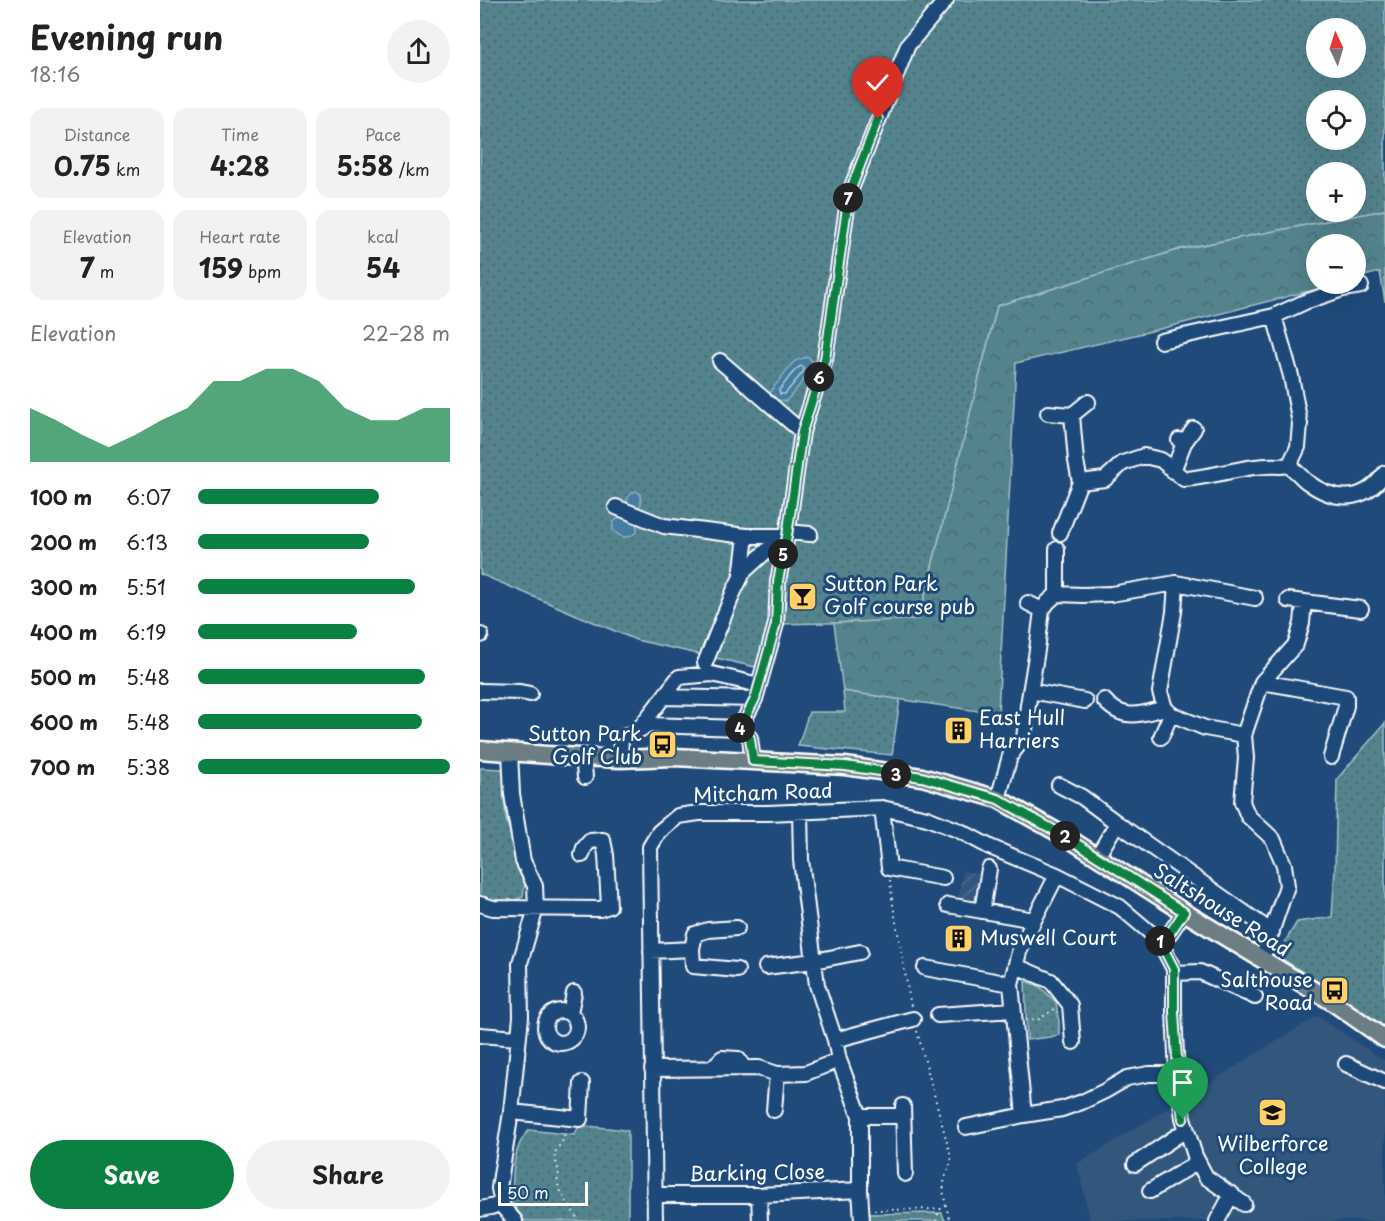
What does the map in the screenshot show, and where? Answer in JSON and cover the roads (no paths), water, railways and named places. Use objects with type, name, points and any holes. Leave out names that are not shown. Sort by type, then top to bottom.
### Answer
[{"type":"main road","name":"Saltshouse Road","points":[[480,750],[620,759],[675,758],[845,766],[922,777],[998,799],[1068,838],[1331,1001],[1385,1039]]},
{"type":"street","points":[[740,728],[755,699],[776,624],[778,581],[802,432],[825,359],[849,194],[908,45],[946,0]]},
{"type":"street","points":[[1161,341],[1274,316],[1328,294]]},
{"type":"street","points":[[1274,316],[1291,376],[1299,424],[1298,447],[1289,466]]},
{"type":"street","points":[[720,361],[802,432]]},
{"type":"street","points":[[1048,413],[1072,415],[1091,399]]},
{"type":"street","points":[[1060,533],[1080,482],[1072,415]]},
{"type":"street","points":[[1173,471],[1181,441],[1194,429]]},
{"type":"street","points":[[1080,482],[1105,479],[1123,463],[1144,456],[1161,460],[1184,479],[1266,465],[1289,466],[1320,491],[1342,498],[1367,491],[1385,473]]},
{"type":"street","points":[[616,507],[664,526],[746,536],[810,534]]},
{"type":"street","points":[[741,574],[786,534]]},
{"type":"street","points":[[705,663],[741,574],[746,536]]},
{"type":"street","points":[[1057,549],[1057,594]]},
{"type":"street","points":[[1161,737],[1168,711],[1160,692],[1174,612],[1176,583]]},
{"type":"street","points":[[998,799],[1010,756],[1024,738],[1042,610],[1057,594],[1111,594],[1176,583],[1255,598]]},
{"type":"street","points":[[1288,600],[1361,609]]},
{"type":"street","points":[[1262,960],[1287,886],[1284,865],[1273,839],[1248,816],[1242,802],[1244,735],[1262,682],[1296,644],[1302,623],[1304,602]]},
{"type":"street","points":[[1028,603],[1042,610]]},
{"type":"street","points":[[637,731],[679,678],[712,674],[759,686]]},
{"type":"street","points":[[1262,682],[1346,696],[1346,706],[1331,757]]},
{"type":"street","points":[[480,691],[523,689]]},
{"type":"street","points":[[1030,691],[1085,701]]},
{"type":"street","points":[[664,697],[755,699]]},
{"type":"street","points":[[1104,700],[1112,710],[1132,716],[1168,711],[1205,728],[1244,735]]},
{"type":"street","points":[[620,759],[621,738],[650,725],[740,728],[750,738],[753,761]]},
{"type":"street","points":[[510,752],[513,794],[523,861],[535,886],[536,908],[520,963],[521,1017],[511,1112],[499,1188],[502,1206],[515,1221]]},
{"type":"street","points":[[583,757],[585,777]]},
{"type":"street","name":"Saltshouse Road","points":[[1059,785],[1082,797],[1272,932]]},
{"type":"street","points":[[882,808],[889,868],[943,878]]},
{"type":"street","name":"Mitcham Road","points":[[655,1221],[650,847],[659,832],[678,816],[699,813],[768,813],[882,808],[927,818],[1057,875],[1120,907],[1159,940]]},
{"type":"street","points":[[800,811],[801,860],[817,985],[839,1060],[860,1116],[862,1216]]},
{"type":"street","points":[[1097,857],[1117,823]]},
{"type":"street","points":[[480,904],[493,908],[600,909],[609,906],[603,840],[590,841],[582,855]]},
{"type":"street","points":[[982,911],[989,869]]},
{"type":"street","points":[[1024,1115],[1011,984],[1019,952],[1057,875]]},
{"type":"street","points":[[948,906],[1034,920]]},
{"type":"street","points":[[1184,912],[1170,933],[1159,940],[1174,969],[1174,1012],[1183,1119],[1198,1162],[1206,1177],[1244,1203]]},
{"type":"street","points":[[737,928],[708,930],[695,934],[692,949],[693,966],[737,970]]},
{"type":"street","points":[[651,951],[692,949]]},
{"type":"street","points":[[771,963],[814,961],[860,952]]},
{"type":"street","points":[[1016,966],[1051,981],[1066,999],[1070,1005],[1072,1042]]},
{"type":"street","points":[[926,968],[1011,984]]},
{"type":"street","points":[[1174,973],[1200,972],[1256,997]]},
{"type":"street","points":[[570,1013],[574,993]]},
{"type":"street","points":[[560,1010],[570,1013],[576,1021],[576,1031],[570,1040],[560,1043],[550,1038],[545,1028],[550,1014],[560,1010]]},
{"type":"street","points":[[938,1015],[1014,1015]]},
{"type":"street","points":[[521,1017],[545,1023]]},
{"type":"street","points":[[835,1040],[913,1019]]},
{"type":"street","points":[[480,1035],[518,1038]]},
{"type":"street","points":[[652,1069],[759,1068],[777,1074],[806,1073],[839,1060]]},
{"type":"street","points":[[1346,1064],[1384,1079]]},
{"type":"street","points":[[774,1110],[777,1074]]},
{"type":"street","points":[[966,1126],[1062,1109],[1105,1091],[1127,1077],[1178,1074]]},
{"type":"street","points":[[511,1112],[573,1118],[582,1083]]},
{"type":"street","points":[[860,1116],[903,1111],[905,1174]]},
{"type":"street","points":[[1135,1164],[1186,1130]]},
{"type":"street","points":[[1150,1191],[1198,1162]]},
{"type":"street","name":"Barking Close","points":[[654,1195],[759,1195],[860,1190]]},
{"type":"street","points":[[1216,1221],[1232,1194]]},
{"type":"street","points":[[759,1195],[760,1221]]},
{"type":"street","points":[[480,1209],[491,1208],[502,1203]]},
{"type":"water","points":[[808,357],[814,363],[786,401],[771,399],[769,394],[792,364]]},
{"type":"water","points":[[636,491],[640,494],[641,504],[631,516],[632,521],[636,523],[637,532],[627,537],[619,535],[613,530],[613,523],[623,512],[630,495]]},
{"type":"place","name":"Sutton Park Golf course pub","points":[[803,596]]},
{"type":"place","name":"East Hull Harriers","points":[[958,730]]},
{"type":"place","name":"Sutton Park Golf Club","points":[[663,745]]},
{"type":"place","name":"Muswell Court","points":[[959,938]]},
{"type":"place","name":"Salthouse Road","points":[[1334,991]]},
{"type":"place","name":"Wilberforce College","points":[[1273,1113]]}]
